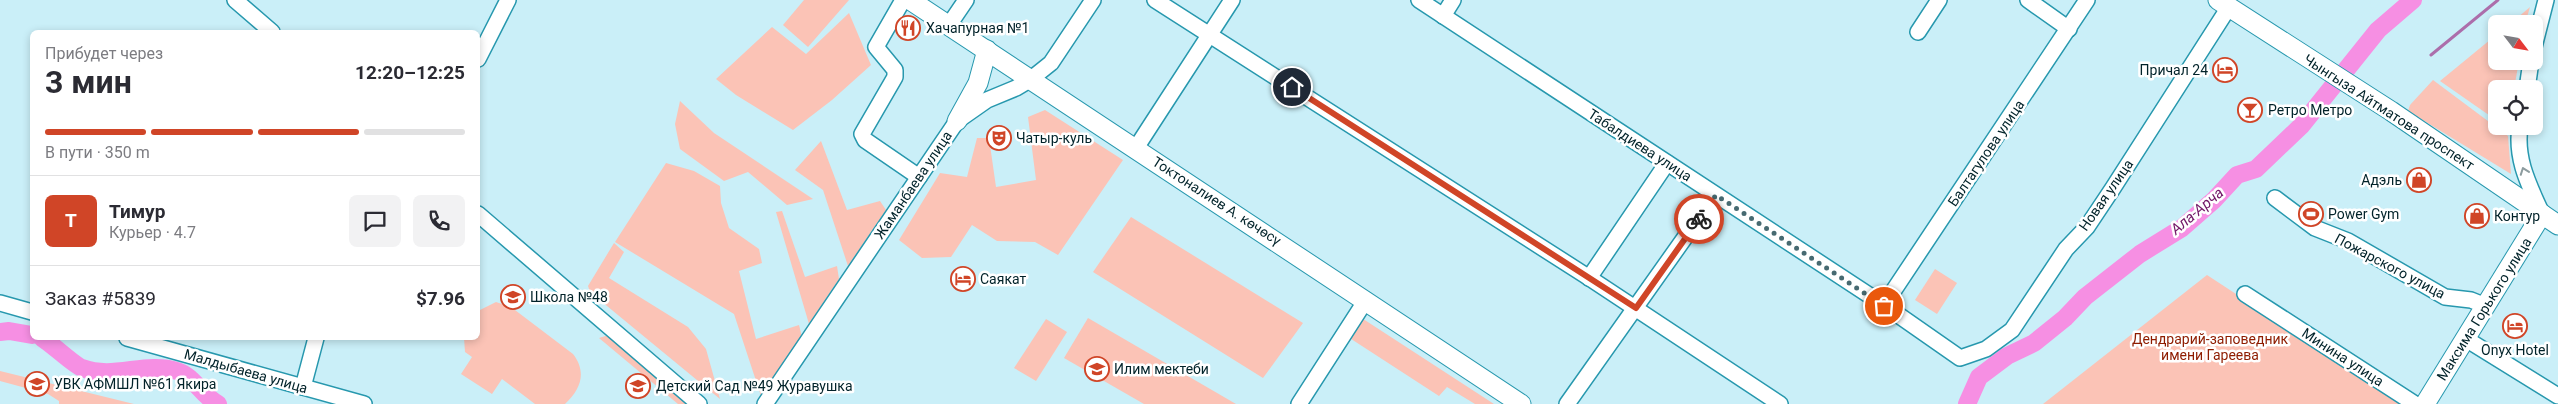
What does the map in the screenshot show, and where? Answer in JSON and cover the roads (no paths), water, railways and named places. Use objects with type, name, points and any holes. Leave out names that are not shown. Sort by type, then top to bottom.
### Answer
[{"type":"main road","name":"Токтоналиев А. көчөсү","points":[[910,0],[1521,404]]},
{"type":"main road","name":"Чынгыза Айтматова проспект","points":[[2224,3],[2353,89],[2391,111],[2558,225]]},
{"type":"main road","points":[[956,121],[978,83],[987,50]]},
{"type":"main road","name":"Максима Горького улица","points":[[2424,404],[2542,214]]},
{"type":"street","points":[[235,0],[270,30]]},
{"type":"street","points":[[480,55],[508,0]]},
{"type":"street","points":[[903,0],[876,47],[895,70],[895,77],[862,134],[864,140],[919,177]]},
{"type":"street","points":[[949,25],[966,0]]},
{"type":"street","name":"Жаманбаева улица","points":[[765,404],[956,121],[987,100],[1016,88],[1031,79],[1056,58],[1093,0]]},
{"type":"street","points":[[1155,0],[1636,308],[1780,404]]},
{"type":"street","points":[[1136,148],[1232,0]]},
{"type":"street","name":"Табалдиева улица","points":[[1419,0],[1960,358]]},
{"type":"street","points":[[1443,16],[1453,0]]},
{"type":"street","points":[[1918,32],[1939,0]]},
{"type":"street","points":[[2028,0],[2069,29]]},
{"type":"street","name":"Балтагулова улица","points":[[1884,306],[2087,0]]},
{"type":"street","points":[[2542,15],[2546,0]]},
{"type":"street","name":"Новая улица","points":[[1960,358],[1986,349],[2012,330],[2066,249],[2092,219],[2224,3]]},
{"type":"street","points":[[2519,135],[2521,161],[2542,214]]},
{"type":"street","points":[[1589,278],[1667,163]]},
{"type":"street","points":[[1567,404],[1716,195]]},
{"type":"street","name":"Пожарского улица","points":[[2274,198],[2315,228],[2348,241],[2445,297],[2471,300],[2486,306]]},
{"type":"street","points":[[480,216],[699,404]]},
{"type":"street","name":"Минина улица","points":[[2245,294],[2415,404]]},
{"type":"street","points":[[1299,404],[1366,300]]},
{"type":"street","points":[[0,303],[30,311]]},
{"type":"street","points":[[2466,339],[2558,396]]},
{"type":"street","name":"Малдыбаева улица","points":[[134,340],[364,404]]},
{"type":"street","points":[[303,387],[315,340]]},
{"type":"waterway","name":"Ала-Арча","points":[[1967,404],[1979,377],[2007,356],[2034,343],[2065,318],[2085,297],[2140,254],[2182,228],[2214,200],[2237,175],[2256,169],[2301,126],[2378,30],[2413,0]]},
{"type":"waterway","points":[[2431,55],[2498,0]]},
{"type":"waterway","name":"Ала-Арча","points":[[0,332],[9,331],[30,335]]},
{"type":"waterway","name":"Ала-Арча","points":[[45,340],[78,366],[94,371],[118,372],[153,368],[177,371],[188,377],[218,404]]},
{"type":"place","name":"Хачапурная №1","points":[[908,28]]},
{"type":"place","name":"Причал 24","points":[[2225,70]]},
{"type":"place","name":"Ретро Метро","points":[[2250,110]]},
{"type":"place","name":"Чатыр-куль","points":[[999,138]]},
{"type":"place","name":"Адэль","points":[[2419,180]]},
{"type":"place","name":"Power Gym","points":[[2311,214]]},
{"type":"place","name":"Контур","points":[[2477,216]]},
{"type":"place","name":"Саякат","points":[[963,279]]},
{"type":"place","name":"Школа №48","points":[[513,297]]},
{"type":"place","name":"Onyx Hotel","points":[[2515,326]]},
{"type":"place","name":"Илим мектеби","points":[[1097,369]]},
{"type":"place","name":"УВК АФМШЛ №61 Якира","points":[[37,384]]},
{"type":"place","name":"Детский Сад №49 Журавушка","points":[[638,386]]},
{"type":"park label","name":"Дендрарий-заповедник имени Гареева","points":[[2210,348]]}]
